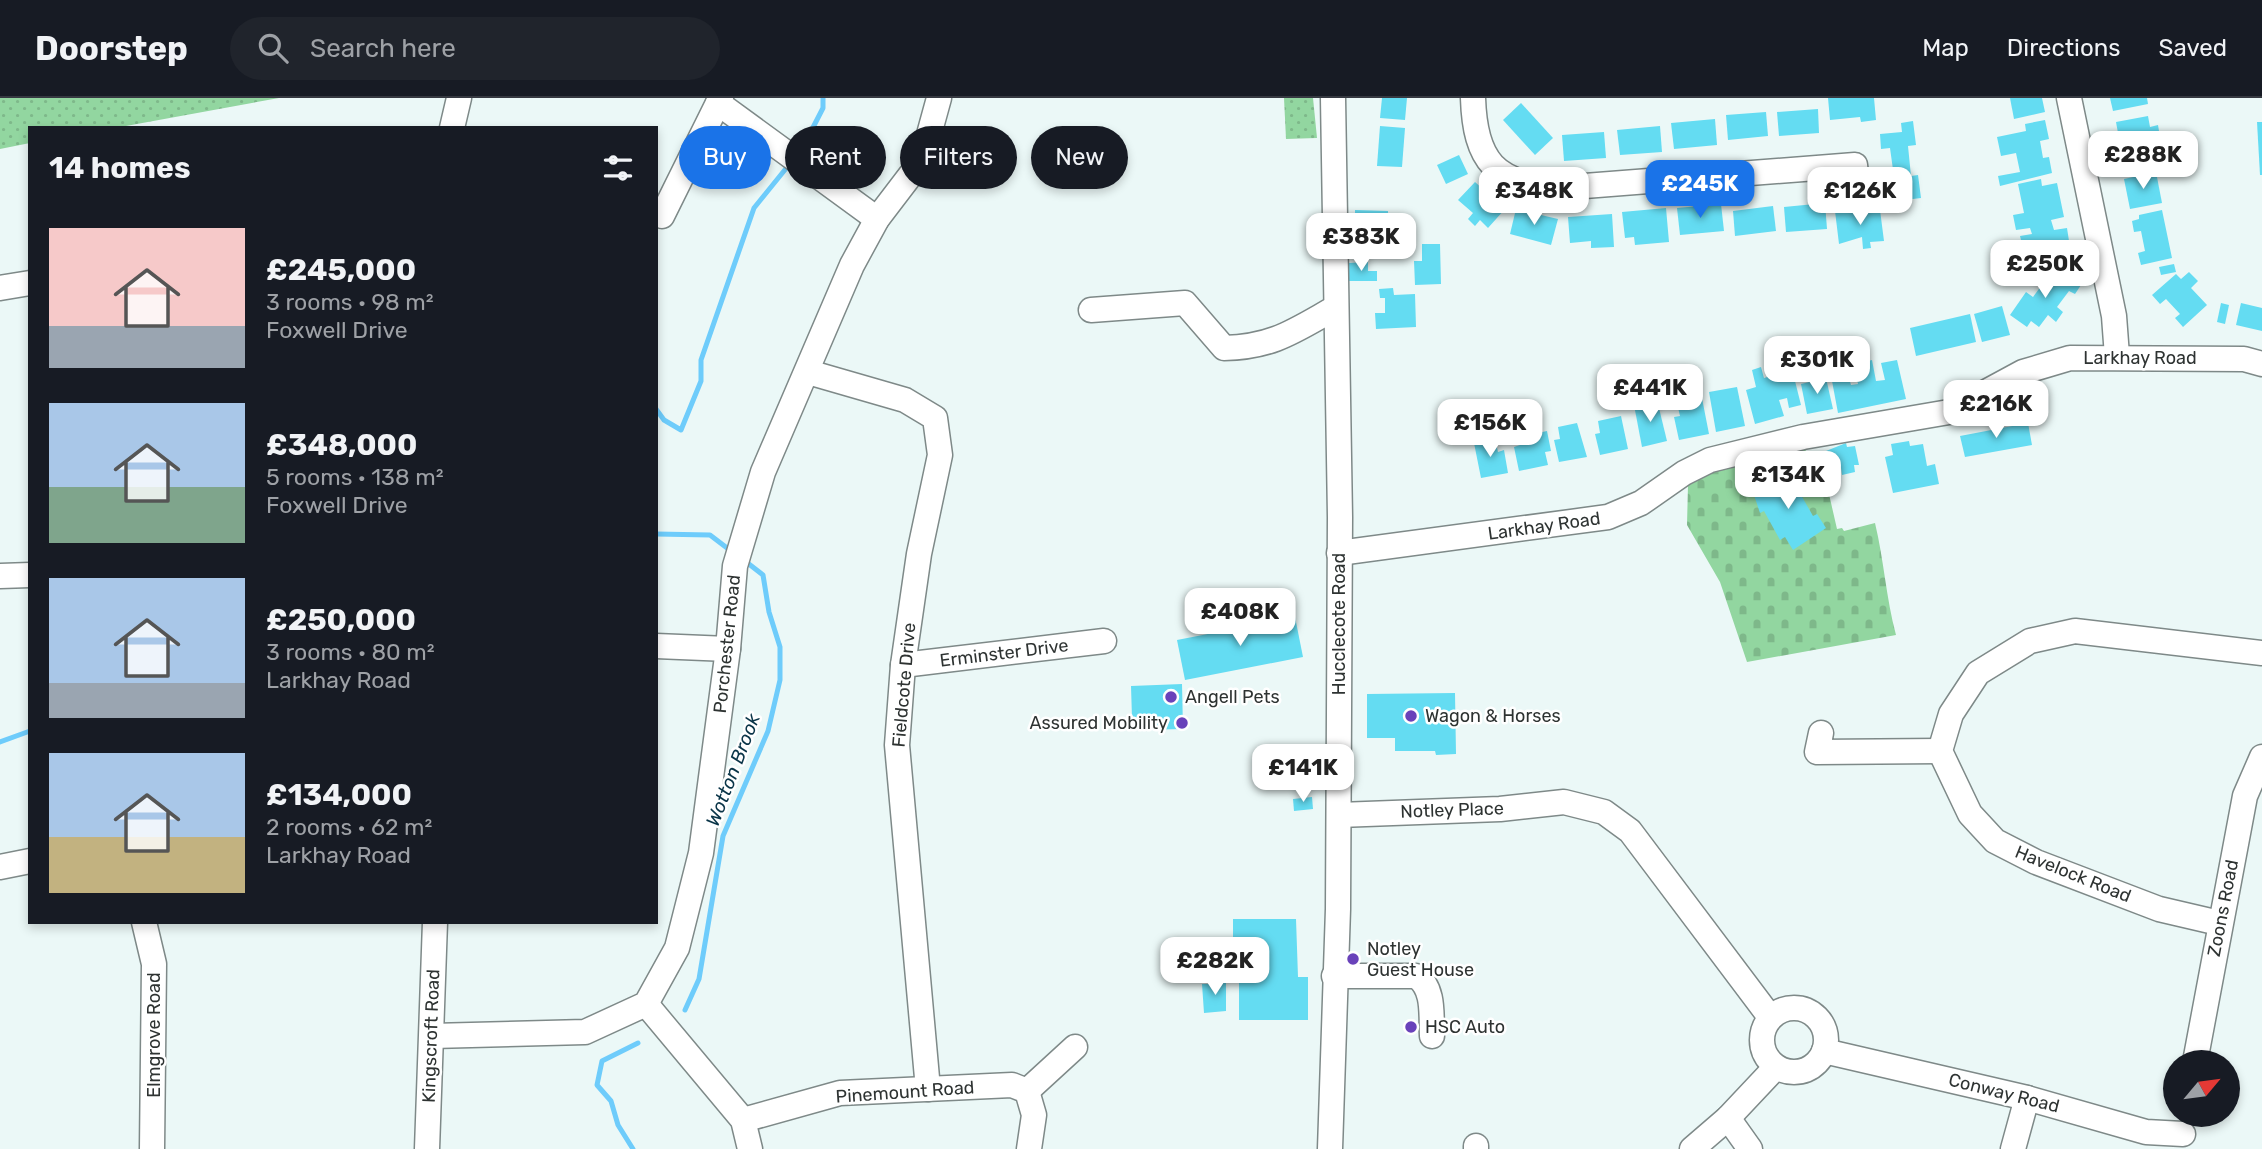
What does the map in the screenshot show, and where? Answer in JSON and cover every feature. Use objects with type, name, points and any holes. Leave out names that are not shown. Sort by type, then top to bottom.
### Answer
[{"type":"street","points":[[453,126],[459,98]]},
{"type":"street","name":"Porchester Road","points":[[646,1004],[677,948],[701,853],[738,556],[763,472],[852,265],[877,219],[922,160],[939,98]]},
{"type":"street","name":"Hucclecote Road","points":[[1331,1149],[1339,815],[1339,553],[1333,98]]},
{"type":"street","points":[[1473,98],[1475,131],[1490,162],[1510,177],[1540,187],[1855,166]]},
{"type":"street","points":[[2069,98],[2114,316],[2118,356]]},
{"type":"street","points":[[662,216],[719,100],[877,219]]},
{"type":"street","points":[[0,288],[28,283]]},
{"type":"street","points":[[1091,310],[1185,303],[1224,348],[1255,348],[1282,338],[1335,307]]},
{"type":"street","name":"Larkhay Road","points":[[1339,553],[1608,517],[1641,503],[1684,473],[1710,460],[1803,438],[1949,412],[2023,372],[2070,358],[2118,356],[2244,359],[2262,364]]},
{"type":"street","name":"Fieldcote Drive","points":[[808,372],[905,400],[935,418],[940,455],[919,554],[903,665],[897,745],[928,1089]]},
{"type":"street","points":[[0,576],[28,575]]},
{"type":"street","points":[[1818,753],[1940,751],[1951,714],[1978,673],[2030,641],[2075,631],[2262,653]]},
{"type":"street","name":"Erminster Drive","points":[[903,665],[1104,641]]},
{"type":"street","points":[[658,646],[728,649]]},
{"type":"street","name":"Havelock Road","points":[[1940,751],[1970,814],[1995,841],[2036,862],[2159,909],[2219,923]]},
{"type":"street","name":"Zoons Road","points":[[2197,1050],[2245,796],[2262,757]]},
{"type":"street","name":"Notley Place","points":[[1339,815],[1500,809],[1564,802],[1604,813],[1630,831],[1770,1017]]},
{"type":"street","points":[[0,867],[28,860]]},
{"type":"street","name":"Elmgrove Road","points":[[144,924],[154,964],[152,1149]]},
{"type":"street","name":"Kingscroft Road","points":[[427,1149],[435,924]]},
{"type":"street","points":[[1334,975],[1416,975],[1427,986],[1432,1036]]},
{"type":"street","points":[[432,1036],[585,1032],[646,1004],[743,1120],[750,1149]]},
{"type":"street","points":[[1790,1007],[1803,1008],[1815,1015],[1824,1028],[1824,1051],[1815,1065],[1805,1070],[1788,1072],[1776,1067],[1765,1055],[1761,1043],[1762,1031],[1770,1017],[1790,1007]]},
{"type":"street","points":[[1030,1149],[1034,1115],[1027,1091],[1075,1047]]},
{"type":"street","name":"Conway Road","points":[[1824,1051],[2027,1098],[2146,1132],[2184,1133]]},
{"type":"street","points":[[1692,1149],[1728,1118],[1776,1067]]},
{"type":"street","name":"Pinemount Road","points":[[743,1120],[840,1093],[1012,1085],[1027,1091]]},
{"type":"street","points":[[2013,1149],[2027,1098]]},
{"type":"street","points":[[1728,1118],[1750,1149]]},
{"type":"green space","points":[[0,98],[279,98],[126,126],[28,126],[28,143],[0,149]]},
{"type":"green space","points":[[1284,98],[1313,98],[1317,138],[1286,139]]},
{"type":"green space","points":[[1805,448],[1814,481],[1826,481],[1837,529],[1842,528],[1844,531],[1875,523],[1896,635],[1747,662],[1720,582],[1687,525],[1688,485],[1692,477]]},
{"type":"building","points":[[1382,98],[1407,98],[1405,120],[1380,118]]},
{"type":"building","points":[[1828,98],[1874,98],[1876,120],[1861,122],[1860,117],[1830,120]]},
{"type":"building","points":[[2010,98],[2042,98],[2045,112],[2014,119]]},
{"type":"building","points":[[2110,98],[2147,98],[2148,104],[2113,111]]},
{"type":"building","points":[[1521,103],[1553,138],[1535,155],[1503,120]]},
{"type":"building","points":[[1818,109],[1819,133],[1779,136],[1777,112]]},
{"type":"building","points":[[1766,112],[1768,136],[1728,140],[1726,115]]},
{"type":"building","points":[[2148,116],[2150,127],[2158,125],[2160,137],[2163,136],[2168,163],[2154,166],[2153,160],[2125,165],[2122,154],[2129,152],[2125,132],[2118,133],[2116,122]]},
{"type":"building","points":[[1715,119],[1717,145],[1674,149],[1671,123]]},
{"type":"building","points":[[2045,120],[2049,139],[2040,141],[2043,158],[2049,157],[2052,173],[2000,186],[1998,176],[2020,172],[2016,153],[2001,156],[1997,137],[2026,131],[2025,124]]},
{"type":"building","points":[[1913,121],[1916,145],[1908,146],[1911,176],[1918,175],[1921,198],[1905,200],[1905,195],[1895,196],[1895,191],[1884,192],[1882,178],[1894,177],[1890,148],[1881,149],[1880,134],[1902,132],[1901,123]]},
{"type":"building","points":[[2257,122],[2262,122],[2262,175],[2260,175]]},
{"type":"building","points":[[1380,126],[1405,128],[1402,167],[1377,166]]},
{"type":"building","points":[[1660,126],[1662,152],[1620,155],[1617,130]]},
{"type":"building","points":[[1604,132],[1606,158],[1564,161],[1562,135]]},
{"type":"building","points":[[1459,155],[1468,174],[1446,184],[1437,165]]},
{"type":"building","points":[[2156,172],[2162,203],[2130,209],[2124,179]]},
{"type":"building","points":[[2041,179],[2042,186],[2057,183],[2064,217],[2051,220],[2054,230],[2067,228],[2069,241],[2056,243],[2058,251],[2025,257],[2020,236],[2032,234],[2030,228],[2016,230],[2013,215],[2024,213],[2018,184]]},
{"type":"building","points":[[1475,182],[1505,209],[1488,228],[1480,220],[1475,226],[1468,219],[1473,213],[1458,200]]},
{"type":"building","points":[[1825,203],[1827,229],[1786,232],[1784,207]]},
{"type":"building","points":[[1721,204],[1724,231],[1680,235],[1677,208]]},
{"type":"building","points":[[1773,206],[1776,231],[1735,236],[1733,211]]},
{"type":"building","points":[[1666,208],[1669,242],[1635,245],[1634,237],[1625,238],[1622,212]]},
{"type":"building","points":[[1516,209],[1558,219],[1551,245],[1510,234]]},
{"type":"building","points":[[1850,209],[1850,213],[1880,210],[1884,241],[1870,242],[1871,248],[1863,249],[1862,237],[1839,244],[1835,211]]},
{"type":"building","points":[[1355,210],[1388,211],[1388,233],[1355,232]]},
{"type":"building","points":[[2162,210],[2172,258],[2141,265],[2138,253],[2145,251],[2141,231],[2134,232],[2132,221],[2139,219],[2139,215]]},
{"type":"building","points":[[1612,214],[1614,247],[1591,248],[1591,241],[1570,243],[1568,217]]},
{"type":"building","points":[[1422,244],[1440,244],[1441,284],[1415,285],[1414,261],[1422,261]]},
{"type":"building","points":[[1368,262],[1368,271],[1377,271],[1377,281],[1349,281],[1349,263]]},
{"type":"building","points":[[2174,264],[2176,272],[2161,275],[2159,267]]},
{"type":"building","points":[[2055,267],[2081,285],[2075,294],[2069,291],[2057,307],[2063,312],[2056,322],[2048,315],[2039,327],[2031,321],[2027,327],[2010,315],[2026,292],[2033,297]]},
{"type":"building","points":[[2189,272],[2198,281],[2191,288],[2207,305],[2183,327],[2175,318],[2180,314],[2166,299],[2160,304],[2152,295],[2176,274],[2181,279]]},
{"type":"building","points":[[1393,288],[1394,295],[1415,294],[1416,327],[1376,329],[1375,313],[1385,313],[1385,298],[1380,298],[1379,289]]},
{"type":"building","points":[[2221,303],[2229,305],[2225,324],[2217,322]]},
{"type":"building","points":[[2241,303],[2262,308],[2262,331],[2236,325]]},
{"type":"building","points":[[2002,306],[2010,335],[1982,342],[1974,314]]},
{"type":"building","points":[[1970,314],[1976,342],[1916,356],[1910,328]]},
{"type":"building","points":[[1862,355],[1864,362],[1872,360],[1876,381],[1885,380],[1881,363],[1897,360],[1906,399],[1838,413],[1832,381],[1849,378],[1851,385],[1858,384],[1852,357]]},
{"type":"building","points":[[1761,367],[1764,378],[1777,374],[1779,381],[1794,377],[1801,405],[1789,408],[1787,398],[1779,400],[1784,416],[1755,424],[1746,390],[1756,387],[1752,370]]},
{"type":"building","points":[[1826,378],[1833,409],[1807,414],[1801,384]]},
{"type":"building","points":[[1737,387],[1745,426],[1716,432],[1709,392]]},
{"type":"building","points":[[1700,388],[1709,434],[1679,440],[1674,417],[1680,416],[1676,399],[1692,395],[1691,390]]},
{"type":"building","points":[[1657,400],[1667,441],[1642,447],[1634,405]]},
{"type":"building","points":[[1621,416],[1628,449],[1600,455],[1595,434],[1600,433],[1598,421]]},
{"type":"building","points":[[1577,423],[1587,457],[1559,462],[1554,440],[1560,439],[1558,427]]},
{"type":"building","points":[[2028,423],[2032,445],[1965,457],[1960,436]]},
{"type":"building","points":[[1547,431],[1551,451],[1545,452],[1548,465],[1519,471],[1514,447],[1520,445],[1518,437]]},
{"type":"building","points":[[1495,439],[1498,452],[1504,450],[1508,473],[1481,478],[1474,443]]},
{"type":"building","points":[[1909,441],[1910,446],[1923,444],[1927,466],[1935,464],[1939,484],[1893,493],[1885,457],[1893,455],[1891,444]]},
{"type":"building","points":[[1846,443],[1847,447],[1855,446],[1859,465],[1854,465],[1855,472],[1842,475],[1841,468],[1825,472],[1821,453]]},
{"type":"building","points":[[1788,472],[1813,516],[1817,514],[1826,528],[1793,550],[1785,537],[1780,540],[1764,511],[1760,513],[1753,492]]},
{"type":"building","points":[[1295,617],[1303,657],[1185,680],[1177,640]]},
{"type":"building","points":[[1182,684],[1183,729],[1142,730],[1142,717],[1132,718],[1131,686]]},
{"type":"building","name":"Wagon & Horses","points":[[1455,693],[1456,754],[1395,751],[1395,738],[1367,738],[1367,694]]},
{"type":"building","points":[[1312,797],[1313,809],[1294,811],[1293,799]]},
{"type":"building","points":[[1233,919],[1296,919],[1298,977],[1308,977],[1308,1020],[1239,1020],[1239,977],[1248,977],[1248,954],[1233,953]]},
{"type":"building","points":[[1212,980],[1226,980],[1226,1011],[1204,1013],[1202,984],[1212,984]]},
{"type":"waterway","name":"Wotton Brook","points":[[814,126],[823,108],[823,98]]},
{"type":"waterway","name":"Wotton Brook","points":[[658,412],[664,420],[681,430],[701,381],[701,360],[754,208],[785,170]]},
{"type":"waterway","name":"Wotton Brook","points":[[658,534],[710,535],[731,551]]},
{"type":"waterway","name":"Wotton Brook","points":[[685,1010],[699,979],[723,836],[768,731],[780,680],[780,647],[769,612],[763,575],[745,561]]},
{"type":"waterway","points":[[0,742],[28,732]]},
{"type":"waterway","name":"Wotton Brook","points":[[633,1149],[618,1125],[611,1101],[597,1085],[602,1061],[638,1043]]},
{"type":"place","name":"Angell Pets","points":[[1171,697]]},
{"type":"place","name":"Wagon & Horses","points":[[1411,716]]},
{"type":"place","name":"Assured Mobility","points":[[1182,723]]},
{"type":"place","name":"Notley Guest House","points":[[1353,959]]},
{"type":"place","name":"HSC Auto","points":[[1411,1027]]}]
